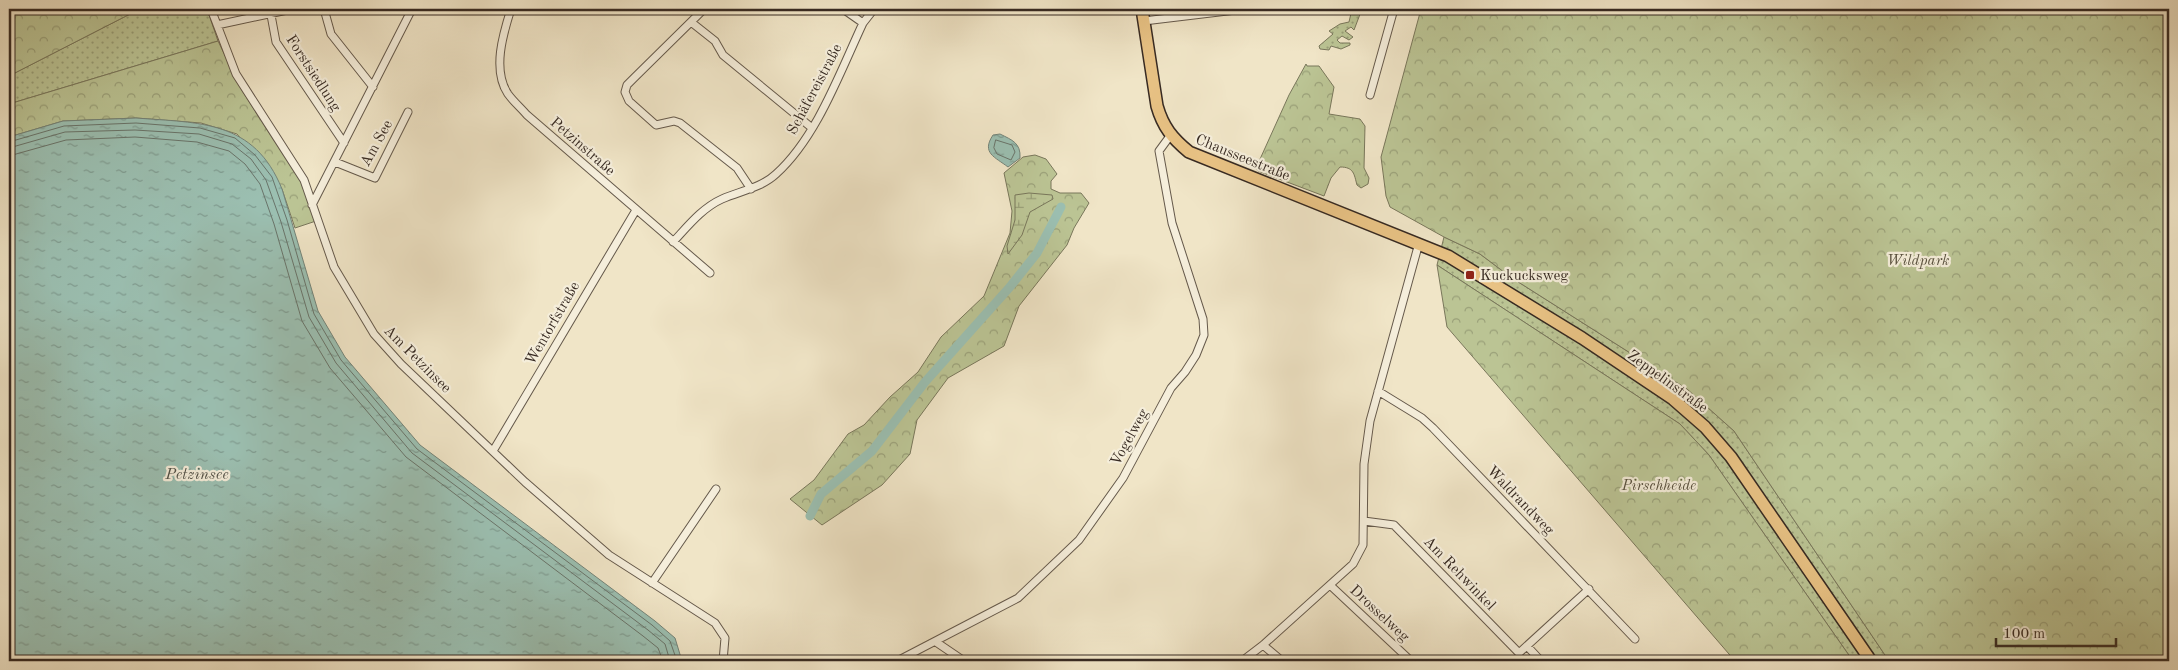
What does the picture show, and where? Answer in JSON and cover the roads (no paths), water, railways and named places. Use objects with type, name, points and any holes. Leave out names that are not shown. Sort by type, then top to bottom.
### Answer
[{"type":"main road","name":"Chausseestraße","points":[[1142,9],[1157,106],[1161,120],[1170,136],[1189,152],[1419,243]]},
{"type":"main road","name":"Zeppelinstraße","points":[[1419,243],[1448,256],[1492,281],[1573,333],[1672,399],[1705,427],[1747,480],[1871,661]]},
{"type":"street","name":"Am Petzinsee","points":[[211,9],[236,74],[304,180],[334,267],[374,334],[401,364],[609,555],[707,615],[715,623],[724,638],[723,661]]},
{"type":"street","points":[[217,25],[292,9]]},
{"type":"street","points":[[324,9],[331,34],[373,87]]},
{"type":"street","name":"Forstsiedlung","points":[[312,206],[412,9]]},
{"type":"street","name":"Petzinstraße","points":[[512,9],[505,28],[500,57],[501,78],[508,94],[527,114],[710,273]]},
{"type":"street","points":[[704,9],[634,77],[627,85],[625,92],[628,101],[656,125],[674,121],[680,123],[737,168],[751,189]]},
{"type":"street","points":[[843,9],[864,23]]},
{"type":"street","name":"Schäfereistraße","points":[[673,242],[700,214],[720,200],[751,189],[776,175],[812,128],[864,23],[874,9]]},
{"type":"street","points":[[1144,21],[1244,9],[1262,10]]},
{"type":"street","points":[[1370,95],[1394,9]]},
{"type":"street","name":"Forstsiedlung","points":[[271,15],[276,42],[344,143]]},
{"type":"street","points":[[691,22],[715,41],[723,55],[812,128]]},
{"type":"street","name":"Am See","points":[[335,162],[375,178],[408,112]]},
{"type":"street","name":"Vogelweg","points":[[897,661],[1018,598],[1080,540],[1122,478],[1171,388],[1196,355],[1204,335],[1203,318],[1172,223],[1159,151],[1170,136]]},
{"type":"street","name":"Wentorfstraße","points":[[493,450],[636,210]]},
{"type":"street","points":[[1242,661],[1331,586],[1353,564],[1363,545],[1364,464],[1370,421],[1419,243]]},
{"type":"street","name":"Waldrandweg","points":[[1378,391],[1422,418],[1433,428],[1635,639]]},
{"type":"street","points":[[652,583],[716,489]]},
{"type":"street","name":"Am Rehwinkel","points":[[1364,521],[1394,525],[1518,653],[1527,646]]},
{"type":"street","name":"Drosselweg","points":[[1331,586],[1411,661]]},
{"type":"street","points":[[1541,661],[1527,646],[1589,589]]},
{"type":"street","points":[[936,642],[964,661]]},
{"type":"street","points":[[1263,645],[1282,661]]},
{"type":"water","name":"Petzinsee","points":[[136,118],[203,124],[240,138],[256,150],[270,166],[282,189],[318,311],[345,357],[420,445],[655,621],[675,638],[682,661],[9,661],[9,137],[63,121]]},
{"type":"water","points":[[1000,134],[1012,140],[1017,145],[1020,153],[1020,158],[1008,167],[991,154],[988,146],[993,135]]},
{"type":"waterway","points":[[810,516],[821,494],[872,451],[925,382],[1009,288],[1037,253],[1061,207]]},
{"type":"place","name":"Kuckucksweg","points":[[1470,275]]},
{"type":"park label","name":"Wildpark","points":[[1918,260]]},
{"type":"park label","name":"Pirschheide","points":[[1659,485]]}]
